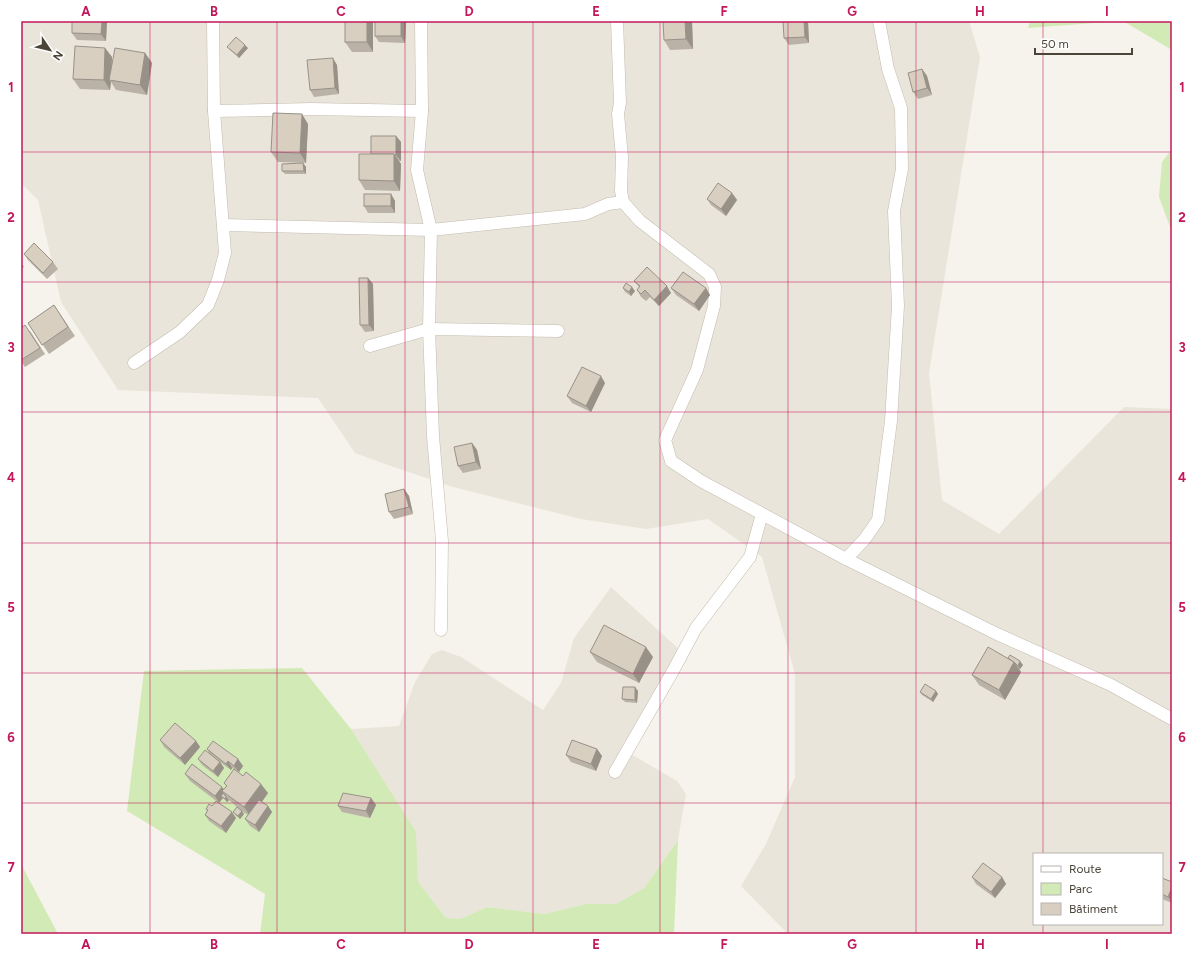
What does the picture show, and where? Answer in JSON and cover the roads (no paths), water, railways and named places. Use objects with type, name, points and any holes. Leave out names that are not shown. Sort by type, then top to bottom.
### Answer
[{"type":"street","points":[[134,363],[180,332],[208,305],[218,280],[225,253],[214,111],[213,21]]},
{"type":"street","points":[[422,21],[422,111],[417,170],[431,230],[429,329],[433,436],[442,541],[441,630]]},
{"type":"street","points":[[617,21],[620,103],[618,114],[622,157],[621,191],[623,202],[640,221],[709,274],[715,287],[714,306],[697,370],[665,440],[671,461],[700,481],[846,559],[997,634],[1110,685],[1172,719]]},
{"type":"street","points":[[846,559],[864,540],[878,520],[892,421],[898,306],[894,211],[902,169],[901,108],[888,69],[879,21]]},
{"type":"street","points":[[214,111],[311,109],[422,111]]},
{"type":"street","points":[[223,225],[431,230],[585,214],[608,204],[623,202]]},
{"type":"street","points":[[370,346],[429,329],[558,331]]},
{"type":"street","points":[[615,772],[696,628],[750,557],[762,514]]}]
